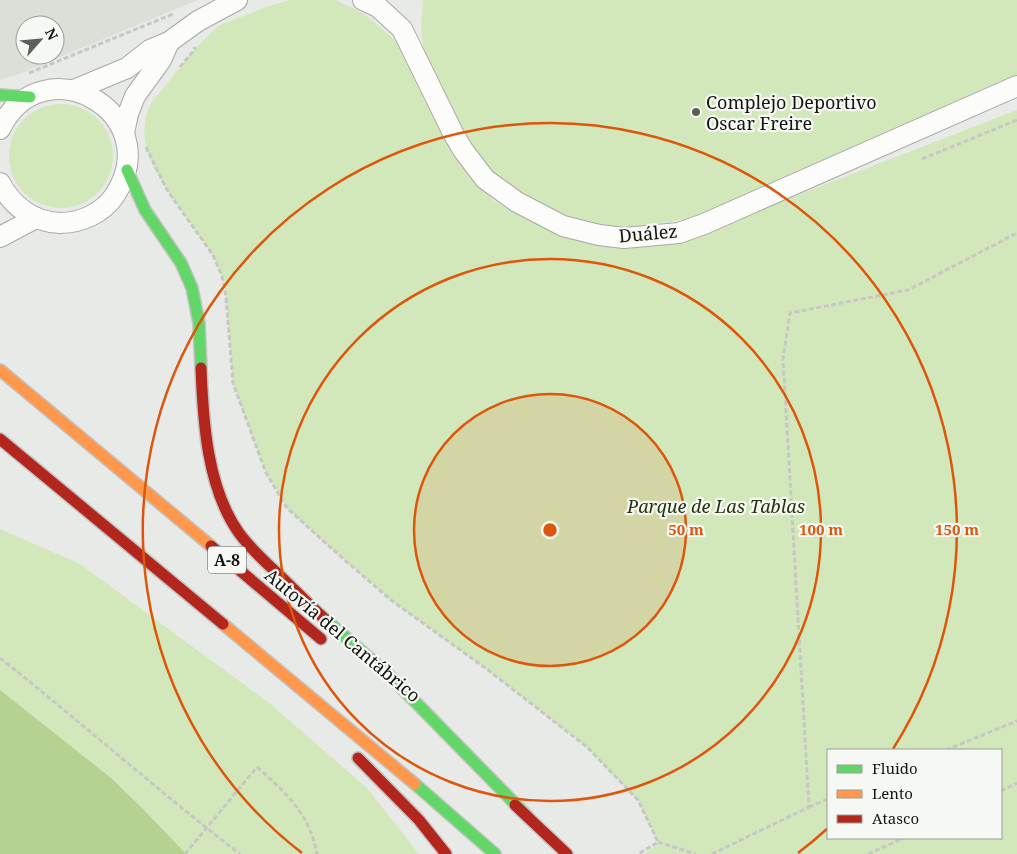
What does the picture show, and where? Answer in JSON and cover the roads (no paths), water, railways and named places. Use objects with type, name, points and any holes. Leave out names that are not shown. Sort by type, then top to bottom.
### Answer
[{"type":"highway","points":[[0,95],[30,96]]},
{"type":"highway","points":[[127,170],[145,210],[181,263],[192,288],[199,323],[203,415],[207,445],[219,491],[239,532],[253,550],[310,606],[391,677],[423,708],[528,817]]},
{"type":"highway","name":"Autovía del Cantábrico","points":[[0,370],[332,648]]},
{"type":"highway","points":[[0,439],[294,698]]},
{"type":"highway","points":[[50,482],[298,686],[491,850]]},
{"type":"highway","name":"Autovía del Cantábrico","points":[[423,726],[528,817],[567,854]]},
{"type":"highway","points":[[349,749],[419,820],[446,854]]},
{"type":"street","points":[[74,90],[115,74],[136,62],[150,50],[170,42],[185,29],[237,0]]},
{"type":"street","name":"Duález","points":[[363,0],[378,7],[402,29],[454,133],[486,179],[516,202],[563,226],[599,235],[624,238],[679,233],[704,224],[1017,86]]},
{"type":"street","points":[[124,133],[128,114],[135,96],[161,60],[170,42]]},
{"type":"street","points":[[0,129],[11,112],[30,96],[44,91],[74,90],[93,97],[118,120],[124,133],[128,151],[127,170],[121,186],[112,200],[100,211],[85,219],[69,223],[52,223],[36,218],[24,212],[14,203],[5,193],[0,183]]},
{"type":"street","points":[[0,237],[36,218]]},
{"type":"place","name":"Complejo Deportivo Oscar Freire","points":[[696,112]]},
{"type":"park label","name":"Parque de Las Tablas","points":[[716,506]]}]
